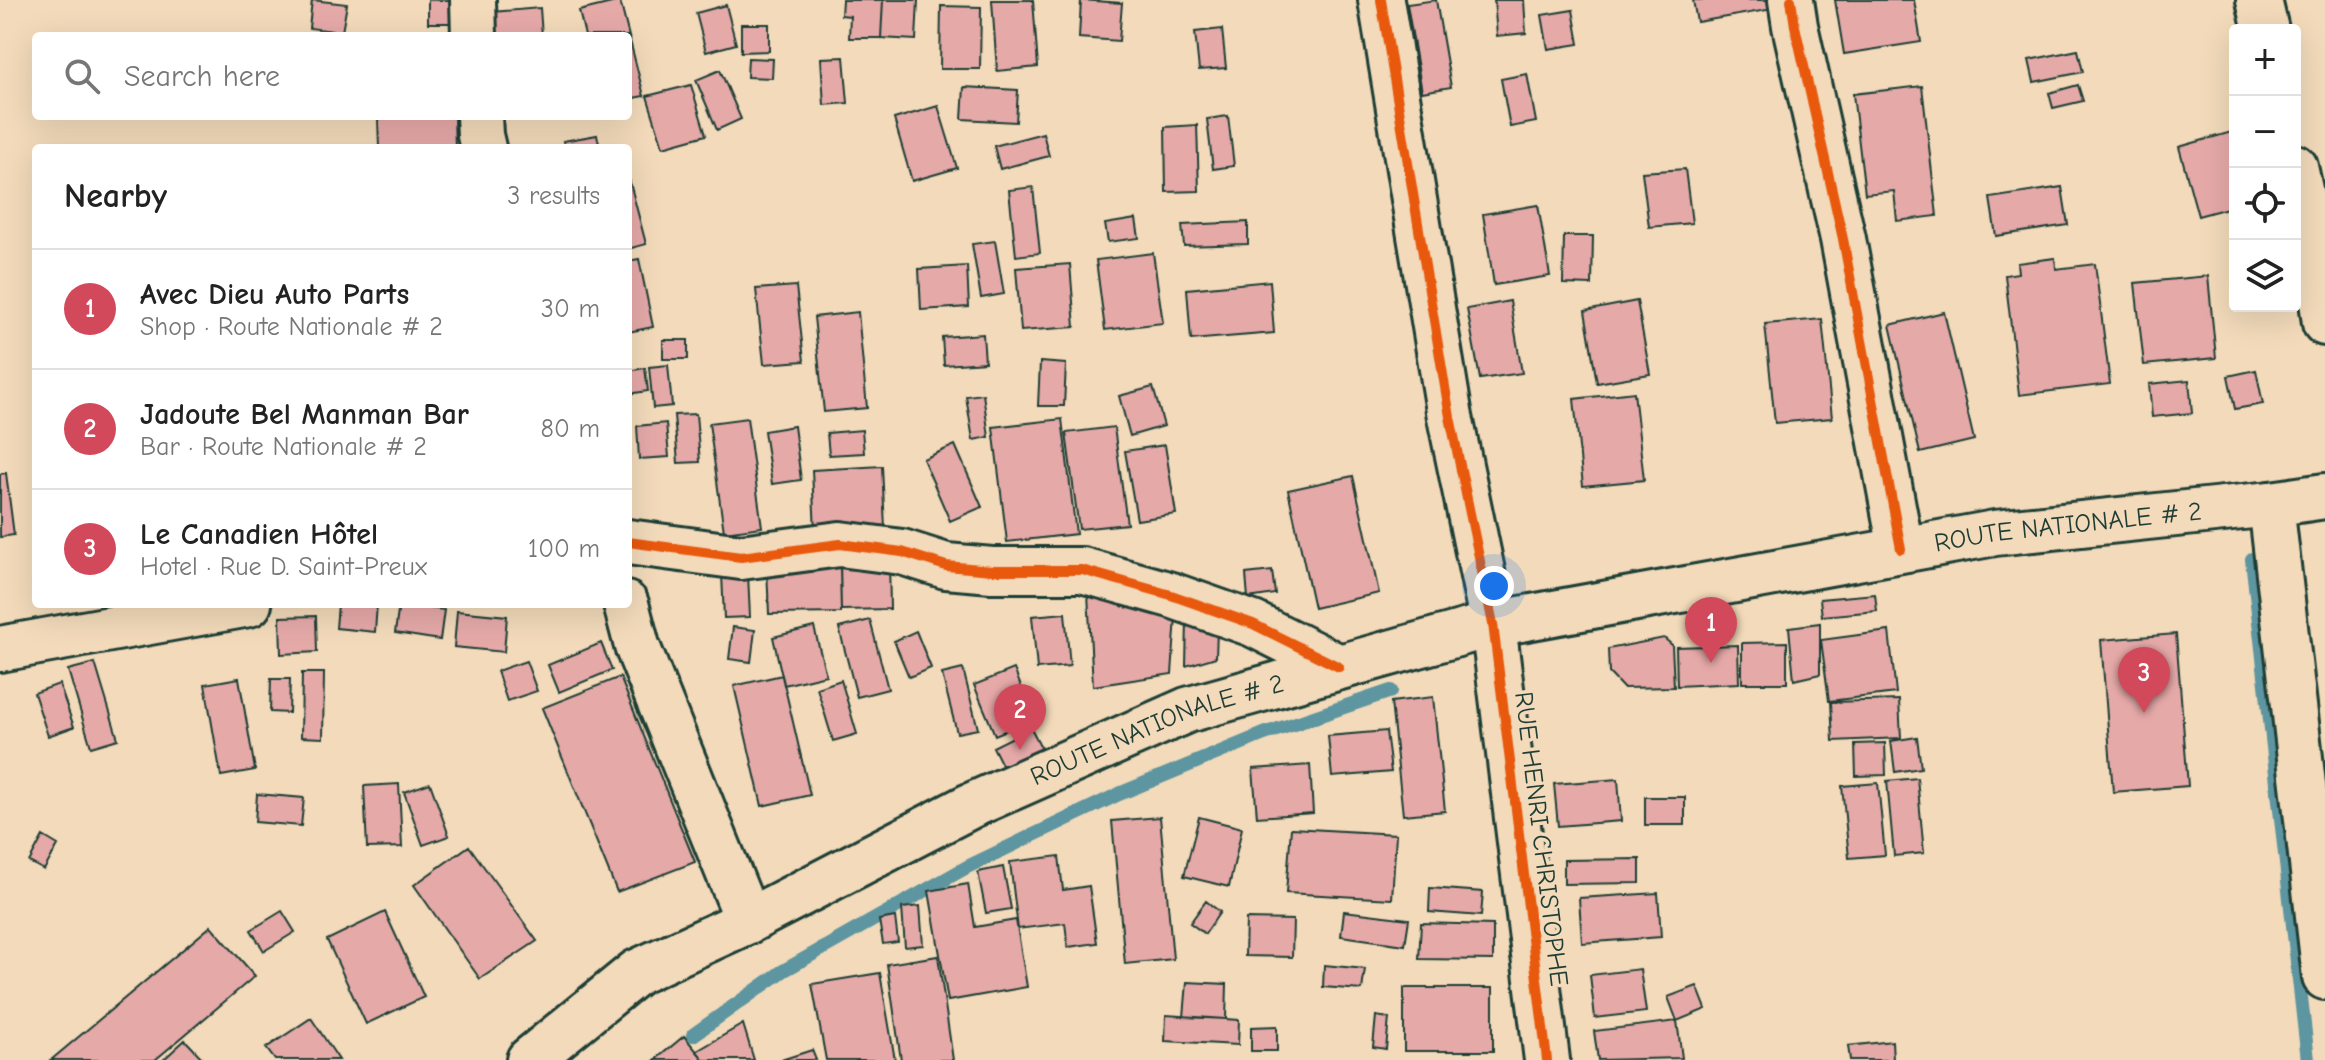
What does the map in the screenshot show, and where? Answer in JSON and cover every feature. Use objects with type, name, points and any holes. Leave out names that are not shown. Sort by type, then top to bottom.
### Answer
[{"type":"street","points":[[473,0],[474,32]]},
{"type":"street","name":"RUE HENRI CHRISTOPHE","points":[[1381,0],[1450,417],[1493,624],[1547,1060]]},
{"type":"street","points":[[1791,0],[1843,239],[1901,549]]},
{"type":"street","points":[[2259,0],[2265,24]]},
{"type":"street","points":[[479,120],[482,144]]},
{"type":"street","points":[[2295,168],[2318,272],[2325,323]]},
{"type":"street","name":"ROUTE NATIONALE # 2","points":[[529,1060],[637,972],[748,921],[970,806],[1187,710],[1493,624],[1995,533],[2325,496]]},
{"type":"street","points":[[2271,504],[2325,977]]},
{"type":"street","points":[[632,543],[741,557],[840,544],[902,552],[946,566],[992,570],[1082,570],[1171,595],[1253,624],[1339,667]]},
{"type":"street","points":[[0,649],[227,608]]},
{"type":"street","points":[[627,608],[637,646],[748,921]]},
{"type":"building","points":[[312,0],[347,4],[342,32],[309,28]]},
{"type":"building","points":[[428,0],[454,0],[454,23],[428,23]]},
{"type":"building","points":[[842,0],[883,0],[881,38],[849,38],[850,16],[841,15]]},
{"type":"building","points":[[883,0],[918,0],[916,40],[881,38]]},
{"type":"building","points":[[992,0],[1033,0],[1038,67],[997,71]]},
{"type":"building","points":[[1081,0],[1122,3],[1119,41],[1079,38]]},
{"type":"building","points":[[1436,0],[1451,87],[1422,92],[1407,4]]},
{"type":"building","points":[[1494,0],[1524,0],[1526,33],[1497,36]]},
{"type":"building","points":[[1693,0],[1772,0],[1773,9],[1697,22]]},
{"type":"building","points":[[1835,0],[1914,0],[1921,42],[1844,54]]},
{"type":"building","points":[[620,1],[628,32],[584,32],[579,11]]},
{"type":"building","points":[[726,5],[736,44],[706,52],[696,13]]},
{"type":"building","points":[[941,6],[981,7],[980,69],[940,69]]},
{"type":"building","points":[[540,8],[542,32],[482,32],[480,13]]},
{"type":"building","points":[[1573,10],[1579,44],[1548,49],[1542,15]]},
{"type":"building","points":[[741,24],[769,24],[769,51],[741,52]]},
{"type":"building","points":[[1222,29],[1226,68],[1199,70],[1195,32]]},
{"type":"building","points":[[632,48],[644,96],[632,98]]},
{"type":"building","points":[[2078,50],[2083,72],[2034,82],[2029,60]]},
{"type":"building","points":[[844,57],[848,103],[824,105],[821,58]]},
{"type":"building","points":[[748,58],[773,59],[772,78],[747,77]]},
{"type":"building","points":[[720,70],[741,119],[717,130],[696,80]]},
{"type":"building","points":[[1527,74],[1536,122],[1510,127],[1501,79]]},
{"type":"building","points":[[691,85],[706,135],[663,147],[647,96]]},
{"type":"building","points":[[2078,85],[2083,101],[2053,108],[2049,93]]},
{"type":"building","points":[[1922,86],[1937,216],[1897,221],[1894,191],[1865,194],[1853,94]]},
{"type":"building","points":[[964,87],[1018,90],[1016,122],[962,119]]},
{"type":"building","points":[[938,106],[957,168],[912,181],[894,119]]},
{"type":"building","points":[[1228,116],[1234,166],[1213,169],[1207,119]]},
{"type":"building","points":[[378,120],[454,120],[455,144],[379,144]]},
{"type":"building","points":[[1197,125],[1199,191],[1166,192],[1165,127]]},
{"type":"building","points":[[1043,133],[1049,156],[1000,169],[994,146]]},
{"type":"building","points":[[2229,133],[2229,208],[2198,216],[2179,147]]},
{"type":"building","points":[[597,135],[599,144],[564,144],[563,141]]},
{"type":"building","points":[[1685,169],[1692,223],[1649,227],[1642,172]]},
{"type":"building","points":[[1033,187],[1040,253],[1016,256],[1009,190]]},
{"type":"building","points":[[2062,187],[2068,225],[1996,236],[1990,198]]},
{"type":"building","points":[[632,190],[646,244],[632,248]]},
{"type":"building","points":[[1538,205],[1550,276],[1494,285],[1483,214]]},
{"type":"building","points":[[1136,219],[1139,238],[1108,242],[1105,224]]},
{"type":"building","points":[[1248,222],[1248,244],[1184,246],[1182,225]]},
{"type":"building","points":[[1564,236],[1593,236],[1592,285],[1563,284]]},
{"type":"building","points":[[995,241],[1004,294],[981,298],[972,244]]},
{"type":"building","points":[[1153,253],[1163,323],[1105,330],[1096,260]]},
{"type":"building","points":[[2055,258],[2056,269],[2095,264],[2110,384],[2019,395],[2005,275],[2018,273],[2017,263]]},
{"type":"building","points":[[639,259],[653,327],[632,331],[632,260]]},
{"type":"building","points":[[1070,264],[1075,327],[1021,331],[1016,268]]},
{"type":"building","points":[[967,266],[969,307],[921,310],[919,269]]},
{"type":"building","points":[[2208,276],[2216,358],[2144,365],[2135,283]]},
{"type":"building","points":[[1270,281],[1274,333],[1191,340],[1187,289]]},
{"type":"building","points":[[796,286],[804,361],[764,364],[756,289]]},
{"type":"building","points":[[1510,301],[1522,373],[1480,379],[1467,309]]},
{"type":"building","points":[[1637,301],[1650,374],[1597,383],[1585,311]]},
{"type":"building","points":[[858,312],[867,408],[824,412],[814,317]]},
{"type":"building","points":[[1944,312],[1974,440],[1920,453],[1890,325]]},
{"type":"building","points":[[1822,319],[1832,418],[1775,423],[1765,324]]},
{"type":"building","points":[[983,334],[985,362],[944,365],[942,337]]},
{"type":"building","points":[[663,340],[688,340],[688,359],[663,359]]},
{"type":"building","points":[[1040,362],[1066,364],[1064,406],[1038,406]]},
{"type":"building","points":[[668,365],[672,406],[653,408],[649,367]]},
{"type":"building","points":[[645,368],[648,391],[632,393],[632,370]]},
{"type":"building","points":[[2256,370],[2263,404],[2235,409],[2228,376]]},
{"type":"building","points":[[2189,380],[2192,413],[2152,417],[2149,384]]},
{"type":"building","points":[[1153,387],[1164,426],[1130,436],[1119,396]]},
{"type":"building","points":[[1634,392],[1644,480],[1583,486],[1574,399]]},
{"type":"building","points":[[983,394],[989,437],[973,440],[966,396]]},
{"type":"building","points":[[696,414],[700,462],[678,463],[674,415]]},
{"type":"building","points":[[747,418],[762,527],[724,532],[709,423]]},
{"type":"building","points":[[1062,419],[1076,534],[1007,542],[993,427]]},
{"type":"building","points":[[666,423],[669,457],[639,459],[637,426]]},
{"type":"building","points":[[794,426],[801,480],[772,484],[764,431]]},
{"type":"building","points":[[1114,427],[1127,524],[1079,529],[1066,433]]},
{"type":"building","points":[[862,430],[864,453],[829,455],[827,433]]},
{"type":"building","points":[[955,445],[982,507],[950,521],[923,459]]},
{"type":"building","points":[[1165,445],[1176,514],[1137,520],[1125,451]]},
{"type":"building","points":[[882,466],[885,528],[815,532],[812,470]]},
{"type":"building","points":[[6,473],[14,535],[0,537],[0,474]]},
{"type":"building","points":[[1353,476],[1379,593],[1314,608],[1288,490]]},
{"type":"building","points":[[889,558],[890,609],[841,610],[840,560]]},
{"type":"building","points":[[840,567],[841,613],[769,614],[767,568]]},
{"type":"building","points":[[1272,571],[1275,594],[1248,598],[1246,574]]},
{"type":"building","points":[[722,574],[748,574],[750,617],[724,618]]},
{"type":"building","points":[[1088,593],[1176,616],[1172,674],[1093,686]]},
{"type":"building","points":[[1875,594],[1877,611],[1822,616],[1820,599]]},
{"type":"building","points":[[338,608],[377,608],[375,632],[336,628]]},
{"type":"building","points":[[398,608],[444,610],[440,640],[395,633]]},
{"type":"building","points":[[457,611],[507,616],[504,652],[454,647]]},
{"type":"building","points":[[1065,613],[1070,666],[1037,669],[1032,616]]},
{"type":"building","points":[[316,616],[317,652],[281,654],[280,617]]},
{"type":"building","points":[[870,620],[888,689],[857,697],[839,628]]},
{"type":"building","points":[[1187,620],[1217,630],[1216,657],[1186,666]]},
{"type":"building","points":[[1820,623],[1820,674],[1794,680],[1789,627]]},
{"type":"building","points":[[733,627],[755,630],[751,662],[729,659]]},
{"type":"building","points":[[814,627],[826,675],[784,685],[773,637]]},
{"type":"building","points":[[916,631],[931,668],[909,677],[894,641]]},
{"type":"building","points":[[1889,631],[1896,693],[1829,701],[1821,640]]},
{"type":"building","points":[[2176,634],[2188,786],[2113,792],[2101,640]]},
{"type":"building","points":[[1664,638],[1672,645],[1674,687],[1623,688],[1609,673],[1608,649]]},
{"type":"building","points":[[1787,642],[1787,683],[1742,683],[1742,643]]},
{"type":"building","points":[[601,643],[612,670],[559,692],[548,665]]},
{"type":"building","points":[[1738,645],[1739,683],[1677,686],[1676,647]]},
{"type":"building","points":[[526,661],[537,691],[507,701],[497,671]]},
{"type":"building","points":[[95,663],[118,739],[91,747],[68,670]]},
{"type":"building","points":[[963,669],[978,729],[957,733],[942,674]]},
{"type":"building","points":[[1014,669],[1034,719],[995,735],[974,685]]},
{"type":"building","points":[[302,673],[324,673],[323,738],[301,737]]},
{"type":"building","points":[[782,675],[810,795],[762,806],[734,686]]},
{"type":"building","points":[[620,677],[695,862],[617,892],[542,708]]},
{"type":"building","points":[[239,678],[255,770],[221,776],[205,684]]},
{"type":"building","points":[[271,679],[290,679],[289,713],[270,712]]},
{"type":"building","points":[[841,680],[857,734],[833,741],[817,688]]},
{"type":"building","points":[[59,684],[74,727],[48,736],[34,693]]},
{"type":"building","points":[[1433,697],[1445,811],[1403,815],[1391,702]]},
{"type":"building","points":[[1899,700],[1901,738],[1833,741],[1831,702]]},
{"type":"building","points":[[1031,728],[1045,755],[1007,775],[993,747]]},
{"type":"building","points":[[1386,731],[1391,772],[1332,777],[1328,736]]},
{"type":"building","points":[[1917,737],[1921,768],[1895,772],[1891,741]]},
{"type":"building","points":[[1885,743],[1886,775],[1856,776],[1855,744]]},
{"type":"building","points":[[1310,765],[1313,813],[1257,817],[1253,769]]},
{"type":"building","points":[[1917,778],[1924,853],[1894,856],[1887,781]]},
{"type":"building","points":[[1618,779],[1621,821],[1558,826],[1554,784]]},
{"type":"building","points":[[430,783],[449,836],[423,845],[404,792]]},
{"type":"building","points":[[1878,783],[1885,855],[1849,858],[1842,786]]},
{"type":"building","points":[[399,784],[402,847],[367,848],[364,786]]},
{"type":"building","points":[[257,794],[304,798],[301,826],[255,822]]},
{"type":"building","points":[[1645,797],[1685,797],[1685,825],[1645,825]]},
{"type":"building","points":[[1160,817],[1173,959],[1125,964],[1112,821]]},
{"type":"building","points":[[1199,817],[1242,828],[1229,887],[1184,876]]},
{"type":"building","points":[[1291,828],[1396,834],[1392,899],[1286,893]]},
{"type":"building","points":[[43,836],[58,845],[44,870],[29,862]]},
{"type":"building","points":[[469,846],[537,941],[480,979],[414,885]]},
{"type":"building","points":[[1059,856],[1063,890],[1089,886],[1097,943],[1068,947],[1065,923],[1018,929],[1010,862]]},
{"type":"building","points":[[1640,859],[1640,883],[1564,884],[1564,860]]},
{"type":"building","points":[[1003,867],[1011,909],[986,913],[978,872]]},
{"type":"building","points":[[968,884],[975,927],[1016,920],[1027,987],[948,1001],[929,891]]},
{"type":"building","points":[[1430,888],[1483,892],[1481,916],[1429,912]]},
{"type":"building","points":[[1658,893],[1661,937],[1582,943],[1579,898]]},
{"type":"building","points":[[1206,901],[1220,912],[1205,934],[1190,923]]},
{"type":"building","points":[[920,906],[923,945],[905,947],[902,908]]},
{"type":"building","points":[[282,911],[295,932],[264,951],[251,930]]},
{"type":"building","points":[[1344,911],[1409,919],[1405,945],[1341,936]]},
{"type":"building","points":[[385,912],[424,997],[366,1024],[327,940]]},
{"type":"building","points":[[895,917],[898,942],[883,944],[879,920]]},
{"type":"building","points":[[1246,919],[1293,920],[1292,957],[1245,956]]},
{"type":"building","points":[[1421,923],[1493,925],[1493,960],[1419,959]]},
{"type":"building","points":[[211,926],[255,976],[155,1060],[51,1060]]},
{"type":"building","points":[[938,956],[953,1060],[901,1060],[887,964]]},
{"type":"building","points":[[1324,965],[1365,969],[1362,990],[1323,987]]},
{"type":"building","points":[[1640,969],[1646,1012],[1595,1018],[1590,975]]},
{"type":"building","points":[[880,973],[895,1060],[826,1060],[812,984]]},
{"type":"building","points":[[1187,982],[1227,984],[1226,1019],[1184,1017]]},
{"type":"building","points":[[1697,986],[1706,1009],[1677,1021],[1668,997]]},
{"type":"building","points":[[1404,988],[1493,988],[1493,1051],[1404,1051]]},
{"type":"building","points":[[1166,1015],[1239,1020],[1238,1045],[1165,1041]]},
{"type":"building","points":[[1376,1016],[1389,1018],[1386,1049],[1373,1047]]},
{"type":"building","points":[[311,1018],[339,1060],[275,1060],[266,1048]]},
{"type":"building","points":[[1677,1021],[1682,1058],[1598,1060],[1594,1031]]},
{"type":"building","points":[[743,1024],[754,1060],[704,1060],[697,1051]]},
{"type":"building","points":[[1277,1026],[1277,1051],[1251,1051],[1251,1027]]},
{"type":"building","points":[[684,1036],[704,1060],[655,1060]]},
{"type":"building","points":[[185,1040],[204,1060],[163,1060]]},
{"type":"building","points":[[1892,1041],[1893,1060],[1850,1060],[1848,1046]]},
{"type":"building","points":[[812,1050],[816,1060],[781,1060]]},
{"type":"waterway","points":[[2252,559],[2308,1060]]},
{"type":"waterway","points":[[693,1035],[783,971],[967,867],[1119,794],[1264,734],[1391,691]]},
{"type":"cycle path","points":[[1381,0],[1450,417],[1493,624],[1547,1060]]},
{"type":"cycle path","points":[[1791,0],[1843,239],[1901,549]]},
{"type":"cycle path","points":[[632,543],[741,557],[840,544],[902,552],[946,566],[992,570],[1082,570],[1171,595],[1253,624],[1339,667]]},
{"type":"place","name":"Avec Dieu Auto Parts","points":[[1711,663]]},
{"type":"place","name":"Le Canadien Hôtel","points":[[2144,713]]},
{"type":"place","name":"Jadoute Bel Manman Bar","points":[[1020,750]]}]
